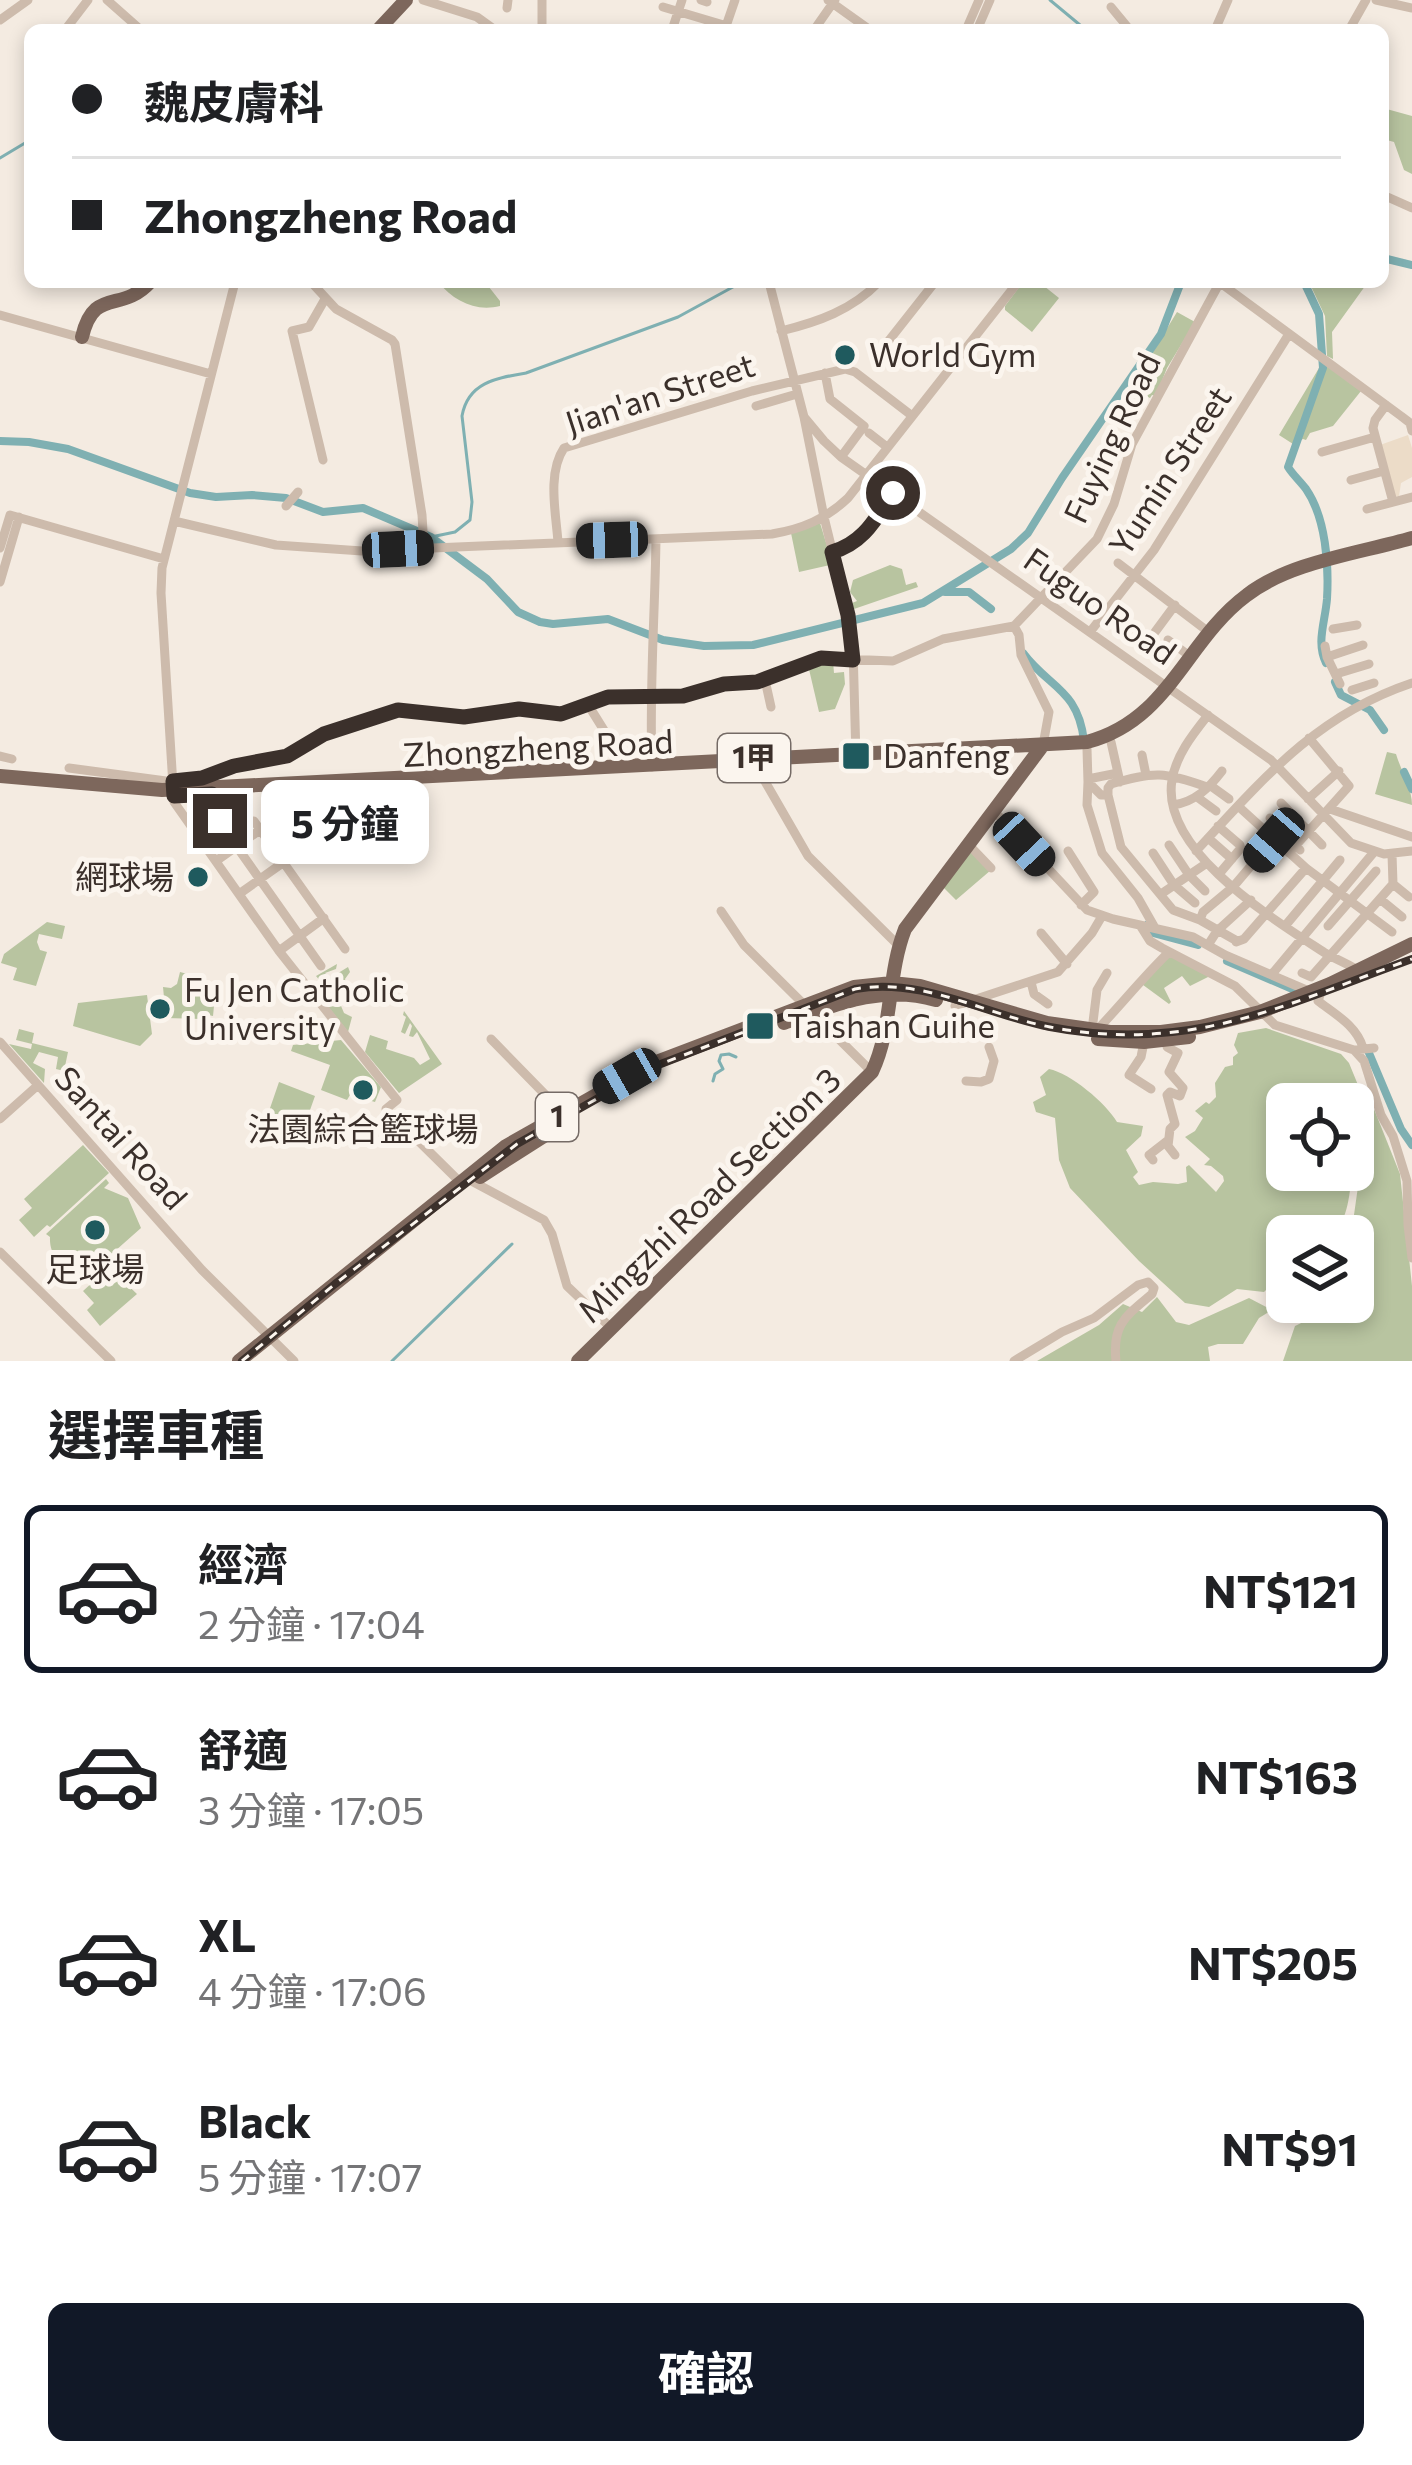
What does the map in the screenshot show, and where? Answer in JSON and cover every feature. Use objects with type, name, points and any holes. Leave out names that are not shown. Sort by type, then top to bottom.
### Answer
[{"type":"main road","points":[[384,24],[406,0]]},
{"type":"main road","points":[[82,338],[86,320],[96,307],[144,288]]},
{"type":"main road","name":"Zhongzheng Road","points":[[1084,746],[1136,720],[1171,688],[1208,630],[1244,598],[1324,566],[1412,542]]},
{"type":"main road","name":"Zhongzheng Road","points":[[174,789],[212,794],[1111,742],[1139,727],[1244,598]]},
{"type":"main road","name":"Zhongzheng Road","points":[[0,778],[138,792],[625,764],[755,764],[856,755],[1040,749]]},
{"type":"main road","name":"Mingzhi Road Section 3","points":[[578,1361],[872,1072],[899,946],[909,921],[1040,749]]},
{"type":"main road","points":[[1008,753],[1018,758],[1022,772]]},
{"type":"main road","name":"1","points":[[1363,974],[1412,944]]},
{"type":"main road","name":"1","points":[[238,1361],[272,1339],[466,1181],[568,1116],[656,1071],[808,1010],[891,988],[920,986],[1046,1030],[1120,1042],[1167,1041],[1263,1016],[1412,954]]},
{"type":"main road","name":"1","points":[[961,1003],[1094,1030],[1161,1032],[1263,1016]]},
{"type":"main road","name":"1","points":[[252,1361],[272,1339]]},
{"type":"street","points":[[2,19],[28,0]]},
{"type":"street","points":[[69,24],[88,0]]},
{"type":"street","points":[[107,0],[133,24]]},
{"type":"street","points":[[423,0],[487,24]]},
{"type":"street","points":[[674,24],[682,0]]},
{"type":"street","points":[[1376,0],[1412,8]]},
{"type":"street","points":[[832,1],[862,24]]},
{"type":"street","points":[[663,8],[713,24]]},
{"type":"street","points":[[1111,8],[1125,24]]},
{"type":"street","points":[[234,288],[164,559],[161,593],[174,802],[279,951],[398,1100],[386,1109],[466,1181],[546,1223],[567,1286],[610,1327]]},
{"type":"street","points":[[316,288],[344,314],[395,344],[425,546]]},
{"type":"street","points":[[771,288],[848,615],[856,755]]},
{"type":"street","points":[[781,331],[838,312],[872,288]]},
{"type":"street","points":[[883,348],[929,288]]},
{"type":"street","points":[[174,521],[293,548],[362,550],[772,534],[808,525],[841,505],[1013,288]]},
{"type":"street","name":"Fuying Road","points":[[1017,631],[1097,539],[1114,504],[1132,444],[1217,288]]},
{"type":"street","points":[[1228,288],[1411,425]]},
{"type":"street","points":[[323,460],[292,331],[308,327],[325,299]]},
{"type":"street","points":[[0,314],[212,374]]},
{"type":"street","name":"Yumin Street","points":[[1090,632],[1136,576],[1289,334]]},
{"type":"street","points":[[793,380],[848,369],[911,416]]},
{"type":"street","points":[[825,373],[830,400],[863,427],[841,457]]},
{"type":"street","name":"Jian'an Street","points":[[557,542],[555,470],[564,448],[793,380]]},
{"type":"street","points":[[756,406],[797,394]]},
{"type":"street","points":[[1387,405],[1375,420],[1375,437],[1393,502]]},
{"type":"street","name":"Fuguo Road","points":[[804,417],[841,457],[1276,764],[1308,800],[1327,812],[1351,843],[1374,852]]},
{"type":"street","points":[[869,433],[887,446]]},
{"type":"street","points":[[1322,452],[1375,437]]},
{"type":"street","points":[[1351,480],[1384,471]]},
{"type":"street","points":[[286,506],[298,492]]},
{"type":"street","points":[[832,552],[863,536],[893,493]]},
{"type":"street","points":[[1367,509],[1412,497]]},
{"type":"street","points":[[14,516],[164,559]]},
{"type":"street","points":[[0,548],[14,516]]},
{"type":"street","points":[[0,582],[14,516]]},
{"type":"street","points":[[652,767],[649,696],[656,538]]},
{"type":"street","points":[[1118,563],[1208,630]]},
{"type":"street","points":[[1155,632],[1175,604]]},
{"type":"street","points":[[1333,629],[1358,625]]},
{"type":"street","points":[[69,768],[174,789],[234,766],[287,756],[324,734],[398,710],[464,717],[519,709],[561,714],[608,697],[683,696],[724,684],[765,680],[821,658],[892,662],[943,639],[1017,631],[1021,656],[1048,712],[1040,749]]},
{"type":"street","points":[[1168,640],[1188,655]]},
{"type":"street","points":[[1364,645],[1326,651],[1338,679],[1369,664]]},
{"type":"street","points":[[765,680],[771,707]]},
{"type":"street","points":[[1352,690],[1374,682]]},
{"type":"street","points":[[1196,851],[1233,803],[1309,738],[1349,711],[1412,683]]},
{"type":"street","points":[[587,703],[625,764]]},
{"type":"street","points":[[1208,715],[1181,752],[1173,775],[1173,806],[1185,837],[1251,900],[1363,974]]},
{"type":"street","points":[[1295,850],[1349,786],[1309,738]]},
{"type":"street","points":[[1111,742],[1119,777]]},
{"type":"street","points":[[1084,746],[1087,805],[1102,853],[1138,898],[1150,940],[1234,986],[1263,1016],[1285,1030],[1364,1049]]},
{"type":"street","points":[[1142,755],[1146,775]]},
{"type":"street","points":[[755,764],[808,856],[899,946]]},
{"type":"street","points":[[1173,806],[1197,797],[1222,771]]},
{"type":"street","points":[[1308,800],[1339,771]]},
{"type":"street","points":[[1088,781],[1173,775],[1209,787],[1274,840],[1295,850]]},
{"type":"street","points":[[1119,777],[1109,786],[1108,795],[1121,847],[1177,913],[1241,942],[1306,868]]},
{"type":"street","points":[[1088,781],[1101,795],[1108,795]]},
{"type":"street","points":[[212,794],[214,813],[321,966]]},
{"type":"street","points":[[1197,797],[1216,812]]},
{"type":"street","points":[[1281,803],[1322,845]]},
{"type":"street","points":[[994,811],[1081,905],[1102,916],[1193,937],[1316,994],[1320,1003],[1348,1025],[1362,1041],[1381,1115],[1394,1136],[1407,1181],[1412,1258]]},
{"type":"street","points":[[1327,812],[1412,837]]},
{"type":"street","points":[[1270,818],[1306,868],[1392,932]]},
{"type":"street","points":[[220,821],[254,821],[345,949]]},
{"type":"street","points":[[1219,826],[1241,846],[1219,874]]},
{"type":"street","points":[[216,861],[260,830]]},
{"type":"street","points":[[1208,838],[1232,859]]},
{"type":"street","points":[[1200,920],[1274,840]]},
{"type":"street","points":[[968,844],[991,868]]},
{"type":"street","points":[[1169,845],[1205,891]]},
{"type":"street","points":[[1121,847],[1107,856],[1142,898]]},
{"type":"street","points":[[1328,926],[1374,852],[1412,851]]},
{"type":"street","points":[[1051,874],[1069,853],[1094,892],[1081,905]]},
{"type":"street","points":[[1153,853],[1174,885],[1195,903]]},
{"type":"street","points":[[1302,973],[1311,977],[1393,884],[1392,854]]},
{"type":"street","points":[[1286,926],[1340,860]]},
{"type":"street","points":[[239,894],[284,862]]},
{"type":"street","points":[[1161,894],[1207,862]]},
{"type":"street","points":[[1272,974],[1303,938],[1376,872]]},
{"type":"street","points":[[1393,884],[1409,897]]},
{"type":"street","points":[[1380,899],[1402,917]]},
{"type":"street","points":[[1208,945],[1251,900]]},
{"type":"street","points":[[721,911],[744,945],[872,1072]]},
{"type":"street","points":[[961,1003],[1058,972],[1102,916]]},
{"type":"street","points":[[279,951],[324,918]]},
{"type":"street","points":[[1041,933],[1066,964]]},
{"type":"street","points":[[1225,955],[1237,941]]},
{"type":"street","points":[[1094,1030],[1169,952]]},
{"type":"street","points":[[1094,1030],[1097,990],[1107,974]]},
{"type":"street","points":[[1030,982],[1034,994],[1048,1004]]},
{"type":"street","points":[[491,1039],[568,1116]]},
{"type":"street","points":[[1167,1041],[1178,1054],[1169,1072],[1183,1088],[1180,1096],[1167,1095],[1174,1124],[1168,1146],[1175,1156]]},
{"type":"street","name":"Santai Road","points":[[0,1042],[202,1270],[294,1361]]},
{"type":"street","points":[[1144,1042],[1130,1075],[1151,1089]]},
{"type":"street","points":[[967,1081],[989,1078],[994,1061],[989,1047]]},
{"type":"street","points":[[0,1119],[37,1086]]},
{"type":"street","points":[[1153,1160],[1149,1155],[1169,1137]]},
{"type":"street","points":[[0,1256],[107,1361]]},
{"type":"street","points":[[1014,1361],[1108,1310],[1148,1282],[1154,1288],[1152,1294],[1120,1324],[1114,1346],[1116,1361]]},
{"type":"green space","points":[[1389,110],[1412,116],[1412,174],[1404,170],[1394,142],[1389,141]]},
{"type":"green space","points":[[444,288],[490,288],[500,306],[482,307]]},
{"type":"green space","points":[[1018,288],[1046,288],[1059,298],[1032,332],[1005,306]]},
{"type":"green space","points":[[1312,288],[1364,288],[1332,332],[1333,359],[1327,356],[1325,316]]},
{"type":"green space","points":[[1177,312],[1195,322],[1156,396],[1150,398],[1132,386]]},
{"type":"green space","points":[[1325,364],[1361,391],[1333,426],[1293,444],[1279,435],[1319,368],[1314,388],[1318,389]]},
{"type":"green space","points":[[820,523],[832,562],[799,572],[791,533]]},
{"type":"green space","points":[[890,565],[902,569],[906,585],[916,582],[918,587],[854,609],[853,580]]},
{"type":"green space","points":[[833,661],[834,673],[844,672],[845,684],[835,709],[819,712],[808,665]]},
{"type":"green space","points":[[1387,752],[1396,754],[1412,805],[1375,794]]},
{"type":"green space","points":[[969,850],[991,870],[956,900],[943,887]]},
{"type":"green space","points":[[47,922],[65,926],[62,939],[39,934],[40,950],[47,952],[36,986],[13,980],[17,968],[1,963],[4,954]]},
{"type":"green space","points":[[1169,954],[1210,976],[1190,986],[1182,976],[1164,988],[1169,1004],[1139,982]]},
{"type":"green space","points":[[337,964],[325,973],[330,978],[348,967],[350,972],[344,994],[336,994],[344,1013],[352,1017],[348,1032],[319,995],[326,988],[316,976]]},
{"type":"green space","points":[[180,972],[206,979],[201,1002],[214,1006],[213,1016],[166,1018],[163,987],[177,984]]},
{"type":"green space","points":[[147,995],[152,1034],[140,1046],[73,1026],[78,1003]]},
{"type":"green space","points":[[404,1011],[442,1064],[399,1093],[365,1052],[370,1035],[388,1041],[386,1049],[414,1058],[420,1065],[430,1059],[417,1032],[409,1036],[410,1023],[405,1034],[401,1032]]},
{"type":"green space","points":[[1266,1028],[1341,1054],[1349,1063],[1357,1083],[1266,1083],[1266,1191],[1349,1191],[1344,1215],[1266,1215],[1266,1290],[1237,1289],[1209,1307],[1185,1303],[1070,1188],[1059,1160],[1055,1118],[1036,1112],[1033,1102],[1046,1095],[1040,1077],[1049,1069],[1067,1076],[1105,1106],[1117,1122],[1143,1126],[1141,1136],[1126,1150],[1139,1185],[1187,1182],[1189,1165],[1216,1192],[1223,1176],[1204,1165],[1210,1159],[1185,1137],[1203,1118],[1195,1111],[1216,1097],[1215,1083],[1225,1067],[1233,1065],[1238,1033]]},
{"type":"green space","points":[[19,1029],[34,1033],[32,1043],[68,1052],[64,1071],[56,1069],[58,1057],[39,1052],[33,1063],[45,1069],[44,1083],[9,1044],[31,1049],[32,1044],[16,1040]]},
{"type":"green space","points":[[341,1040],[381,1087],[375,1102],[350,1095],[347,1100],[321,1090],[330,1065],[291,1051],[293,1045]]},
{"type":"green space","points":[[279,1082],[315,1096],[304,1127],[268,1114]]},
{"type":"green space","points":[[1374,1109],[1400,1174],[1412,1286],[1412,1361],[1283,1361],[1295,1326],[1301,1323],[1374,1323],[1374,1215],[1354,1215],[1357,1191],[1374,1191]]},
{"type":"green space","points":[[83,1145],[109,1173],[34,1237],[19,1220],[32,1208],[24,1199]]},
{"type":"green space","name":"足球場","points":[[106,1179],[109,1183],[104,1188],[128,1198],[141,1228],[80,1282],[81,1274],[55,1256],[46,1234]]},
{"type":"green space","points":[[116,1274],[137,1294],[100,1326],[87,1310],[94,1303],[83,1291],[94,1281],[101,1288]]},
{"type":"green space","points":[[1157,1297],[1176,1322],[1189,1325],[1249,1298],[1266,1307],[1243,1344],[1208,1347],[1210,1361],[1037,1361],[1099,1325],[1123,1304],[1142,1312]]},
{"type":"shaded area","points":[[1408,435],[1412,477],[1401,483],[1395,497],[1380,445]]},
{"type":"waterway","points":[[1050,0],[1079,24]]},
{"type":"waterway","points":[[0,158],[24,144]]},
{"type":"waterway","points":[[1389,259],[1412,265]]},
{"type":"waterway","points":[[431,537],[455,532],[470,520],[462,416],[477,389],[678,317],[731,288]]},
{"type":"waterway","points":[[0,441],[68,449],[190,493],[286,498],[323,512],[363,508],[431,537],[487,579],[518,612],[540,622],[608,619],[663,640],[704,646],[753,645],[923,603],[1011,549],[1028,533],[1161,334],[1179,288]]},
{"type":"waterway","points":[[1307,288],[1319,314],[1323,368],[1288,467],[1313,501],[1325,542],[1327,599],[1321,640],[1326,663]]},
{"type":"waterway","points":[[945,592],[969,592],[991,609]]},
{"type":"waterway","points":[[1023,653],[1076,710],[1084,741]]},
{"type":"waterway","points":[[1335,682],[1341,695],[1370,710],[1384,730]]},
{"type":"waterway","points":[[1404,772],[1412,789]]},
{"type":"waterway","points":[[1148,924],[1153,933],[1198,945]]},
{"type":"waterway","points":[[1227,961],[1297,991]]},
{"type":"waterway","points":[[1369,1053],[1412,1145]]},
{"type":"waterway","points":[[713,1081],[723,1069],[721,1055],[736,1057]]},
{"type":"waterway","points":[[392,1361],[512,1244]]},
{"type":"railway","points":[[242,1361],[517,1144],[653,1067],[855,989],[905,988],[1050,1027],[1148,1034],[1236,1020],[1412,959]]},
{"type":"place","name":"World Gym","points":[[845,355]]},
{"type":"place","name":"Danfeng","points":[[856,756]]},
{"type":"place","name":"網球場","points":[[198,877]]},
{"type":"place","name":"Fu Jen Catholic University","points":[[160,1009]]},
{"type":"place","name":"Taishan Guihe","points":[[760,1026]]},
{"type":"place","name":"法園綜合籃球場","points":[[363,1090]]},
{"type":"place","name":"足球場","points":[[95,1230]]},
{"type":"route","points":[[220,821],[212,794],[174,796],[173,781],[287,756],[316,737],[385,713],[403,710],[464,717],[528,709],[561,714],[596,699],[683,696],[724,684],[757,682],[821,658],[853,660],[848,615],[832,552],[863,536],[893,493]]}]
